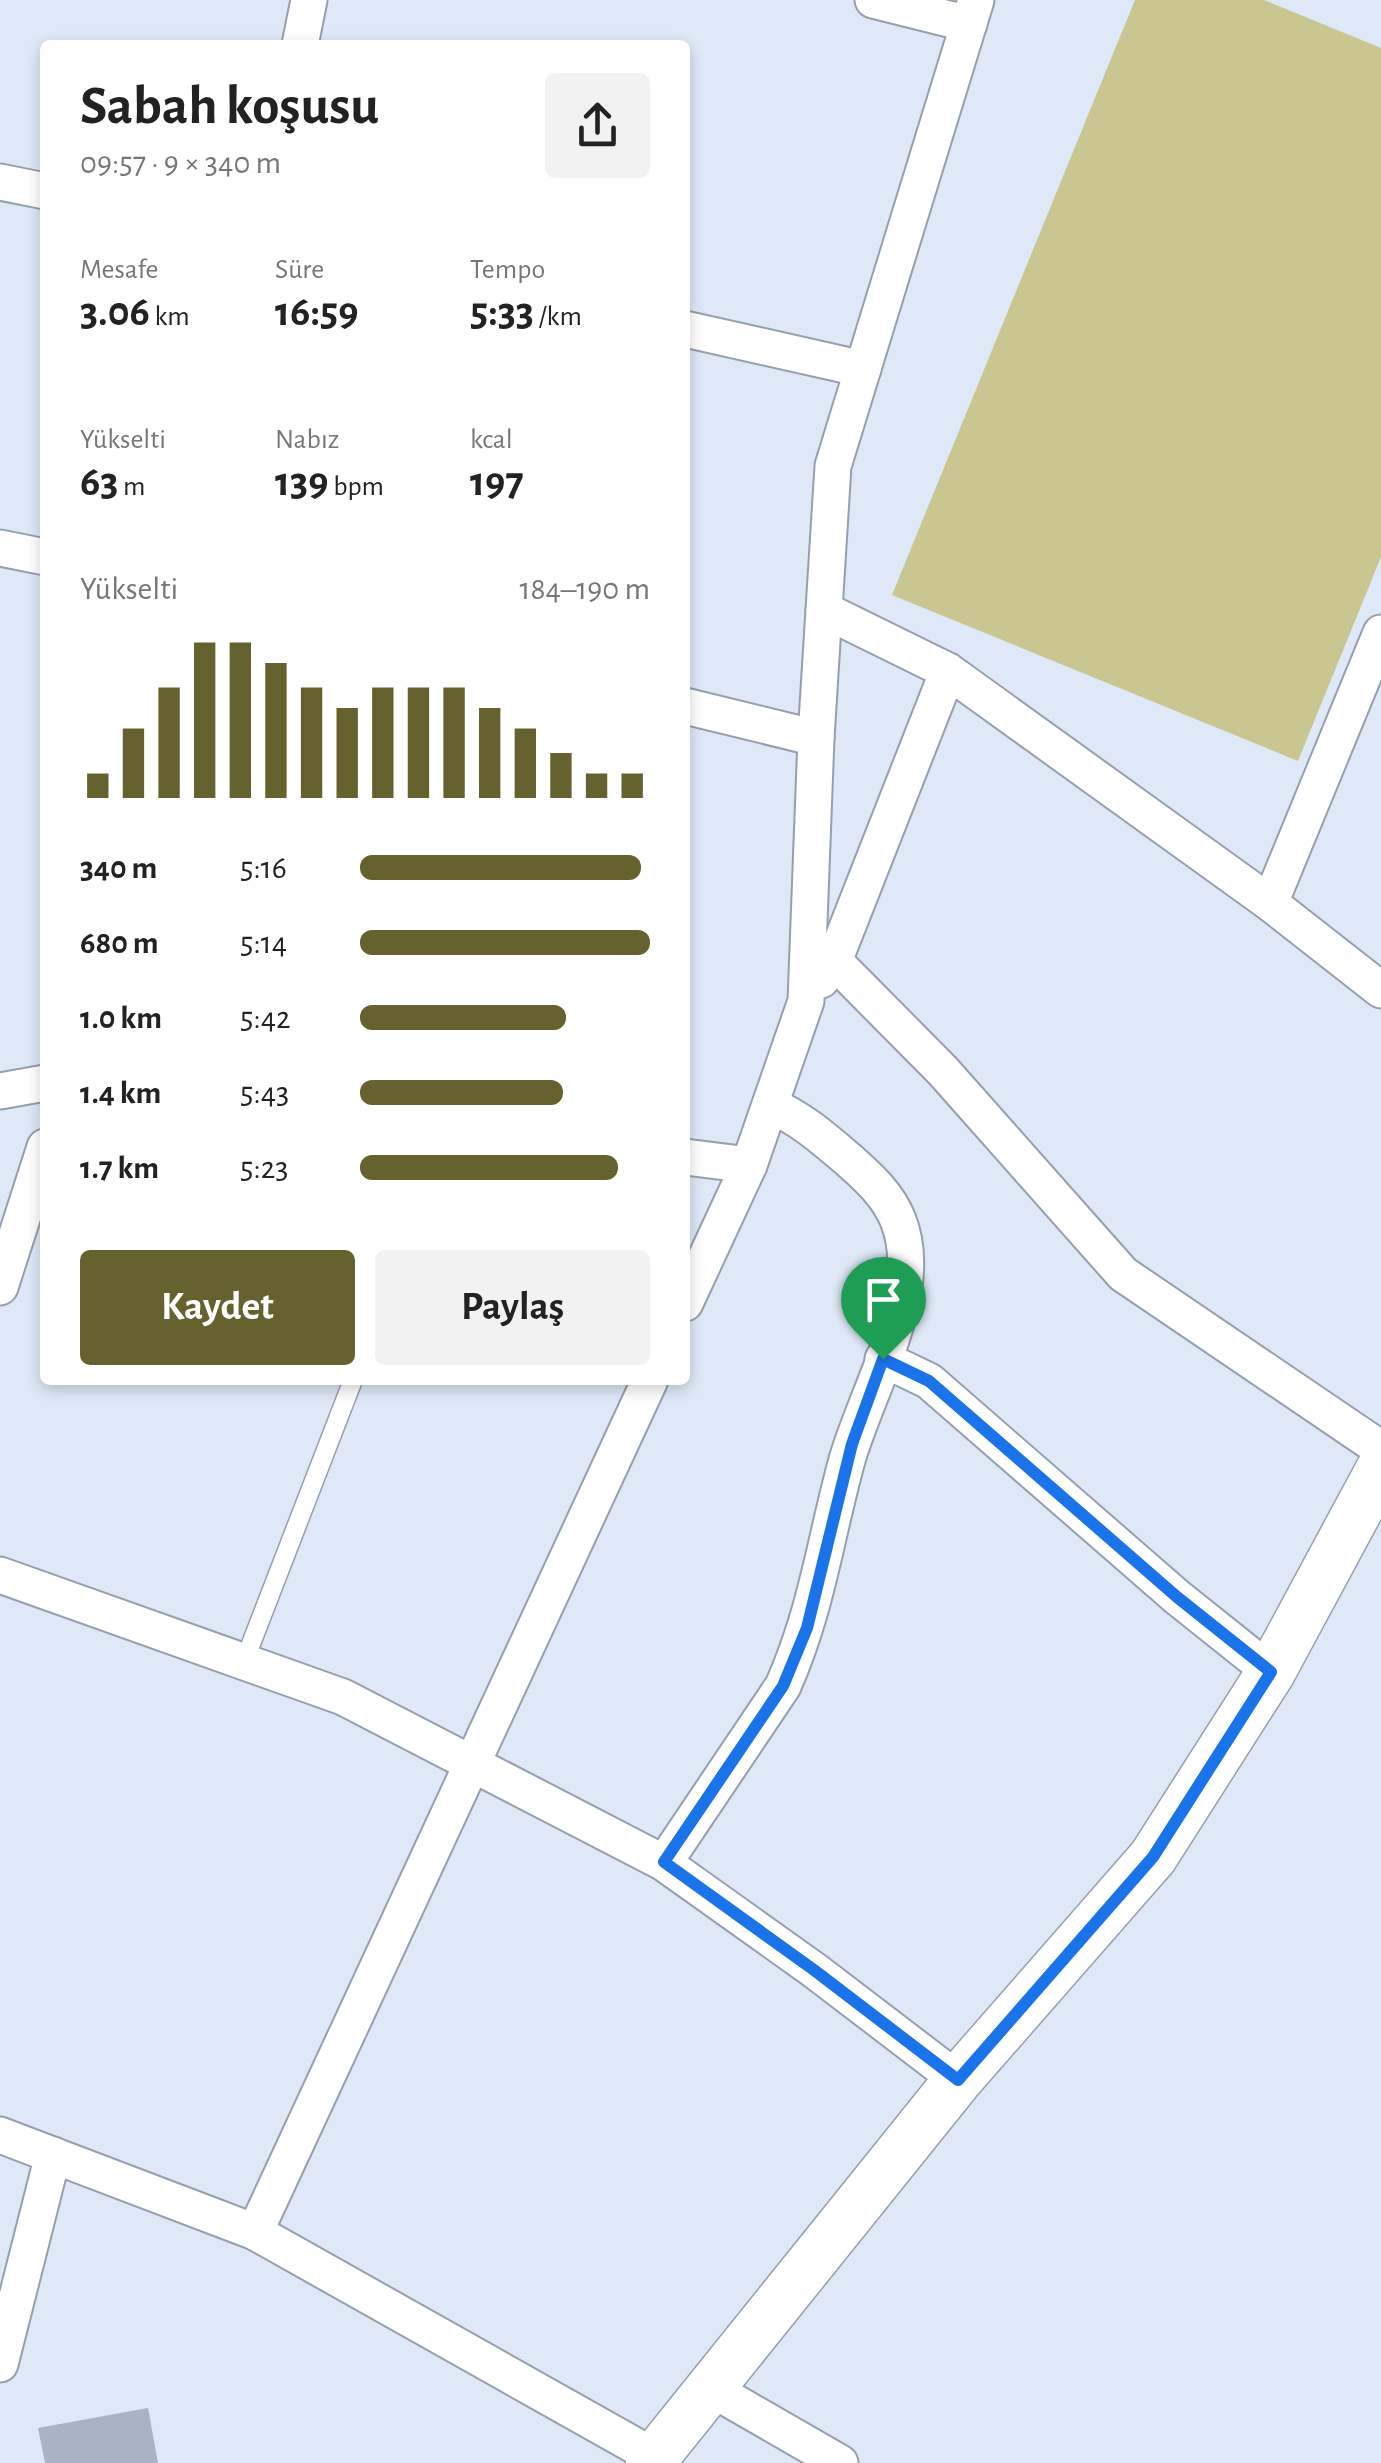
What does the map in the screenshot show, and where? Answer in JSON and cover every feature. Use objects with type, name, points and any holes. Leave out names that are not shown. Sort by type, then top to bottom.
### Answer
[{"type":"main road","points":[[652,2460],[958,2080],[1153,1857],[1271,1672],[1381,1468]]},
{"type":"street","points":[[301,40],[309,0]]},
{"type":"street","points":[[806,1001],[816,738],[833,466],[973,12],[873,0]]},
{"type":"street","points":[[0,182],[40,190]]},
{"type":"street","points":[[690,330],[863,369]]},
{"type":"street","points":[[0,548],[40,555]]},
{"type":"street","points":[[824,610],[948,671],[1270,902],[1381,990]]},
{"type":"street","points":[[1270,902],[1381,633]]},
{"type":"street","points":[[690,1293],[749,1165],[806,1001],[834,961],[948,671]]},
{"type":"street","points":[[690,707],[816,738]]},
{"type":"street","points":[[834,961],[942,1070],[1123,1274],[1381,1450]]},
{"type":"street","points":[[0,1091],[40,1084]]},
{"type":"street","points":[[664,1862],[790,1672],[821,1581],[852,1444],[906,1280],[906,1256],[897,1217],[874,1183],[812,1128],[770,1106]]},
{"type":"street","points":[[690,1158],[749,1165]]},
{"type":"street","points":[[0,1287],[40,1163]]},
{"type":"street","points":[[883,1359],[929,1381],[1177,1597],[1271,1672]]},
{"type":"street","points":[[255,2232],[648,1385]]},
{"type":"street","points":[[0,1575],[343,1697],[664,1862],[958,2080]]},
{"type":"street","points":[[0,2136],[255,2232],[652,2460]]},
{"type":"street","points":[[0,2364],[53,2155]]},
{"type":"street","points":[[710,2388],[840,2463]]},
{"type":"lane","points":[[244,1662],[352,1385]]},
{"type":"shaded area","points":[[1135,0],[1264,0],[1381,48],[1381,557],[1298,761],[892,595]]},
{"type":"building","points":[[148,2408],[158,2463],[45,2463],[38,2428]]},
{"type":"route","points":[[883,1359],[929,1381],[1177,1597],[1271,1672],[1153,1857],[958,2080],[664,1862],[783,1686],[796,1657],[821,1581],[852,1444],[883,1359]]}]
